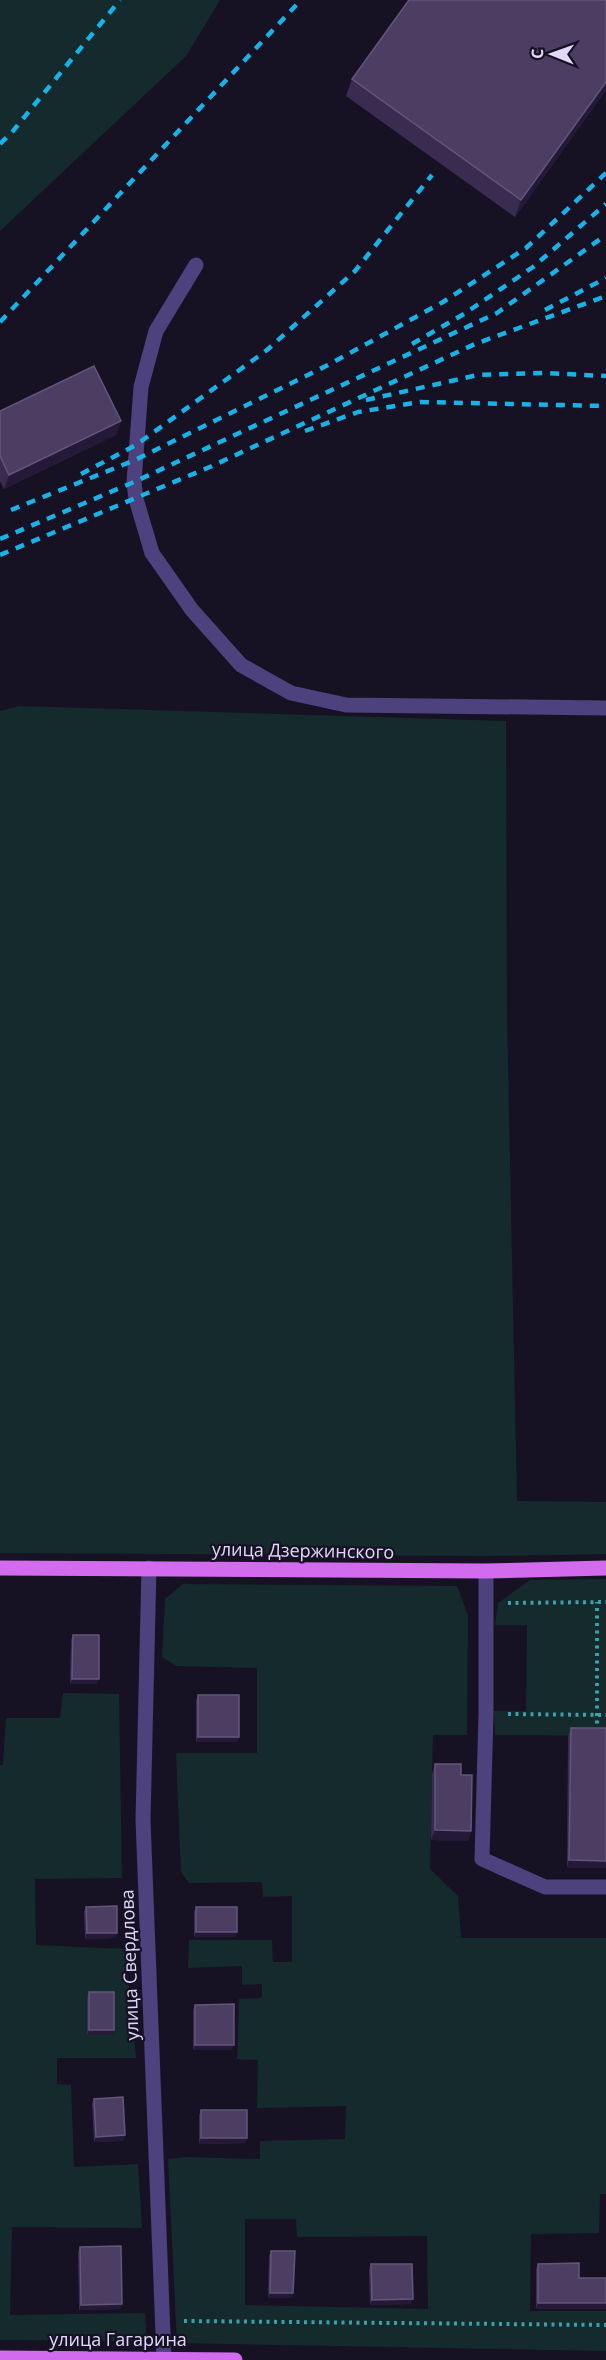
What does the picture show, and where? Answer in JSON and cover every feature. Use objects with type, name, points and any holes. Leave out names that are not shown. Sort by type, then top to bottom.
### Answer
[{"type":"main road","name":"улица Дзержинского","points":[[0,1568],[486,1571],[606,1568]]},
{"type":"main road","name":"улица Гагарина","points":[[0,2358],[235,2360]]},
{"type":"street","points":[[196,265],[156,331],[141,387],[134,482],[136,499],[152,553],[192,610],[241,665],[291,693],[346,705],[606,708]]},
{"type":"street","name":"улица Свердлова","points":[[149,1568],[142,1820],[164,2359]]},
{"type":"street","points":[[486,1571],[486,1714],[482,1859],[545,1887],[606,1887]]},
{"type":"path","points":[[597,1602],[597,1731]]},
{"type":"path","points":[[486,1603],[606,1602]]},
{"type":"path","points":[[486,1714],[606,1715]]},
{"type":"path","points":[[162,2321],[606,2325]]},
{"type":"green space","points":[[0,0],[220,0],[186,56],[0,231]]},
{"type":"green space","points":[[19,706],[506,721],[507,1015],[517,1501],[606,1502],[606,1554],[486,1556],[0,1553],[0,711]]},
{"type":"green space","points":[[606,1579],[606,1736],[495,1735],[494,1711],[526,1711],[527,1625],[495,1625],[498,1603],[530,1580]]},
{"type":"green space","points":[[183,1584],[457,1586],[468,1615],[467,1735],[433,1735],[430,1869],[458,1896],[461,1938],[606,1938],[606,2194],[600,2194],[599,2233],[531,2234],[530,2311],[606,2311],[606,2351],[177,2343],[168,2159],[187,2157],[260,2159],[260,2141],[345,2139],[346,2106],[257,2108],[258,2060],[237,2059],[239,1999],[262,1998],[262,1984],[242,1985],[242,1966],[188,1968],[189,1940],[272,1940],[273,1962],[292,1962],[292,1896],[263,1897],[262,1882],[189,1883],[181,1872],[176,1753],[257,1753],[257,1668],[176,1666],[162,1657],[165,1599]],"holes":[[[245,2219],[296,2219],[297,2237],[427,2236],[428,2309],[245,2305]]]},
{"type":"green space","points":[[63,1693],[119,1694],[122,1878],[35,1879],[36,1945],[125,1949],[136,2058],[57,2058],[57,2084],[71,2085],[74,2167],[138,2164],[142,2228],[12,2227],[10,2315],[145,2313],[147,2341],[0,2340],[0,1765],[3,1765],[6,1718],[60,1718]]},
{"type":"building","points":[[409,0],[606,0],[606,82],[521,200],[352,79]]},
{"type":"building","points":[[94,366],[121,421],[9,475],[0,456],[0,411]]},
{"type":"building","points":[[73,1635],[99,1635],[99,1679],[72,1679]]},
{"type":"building","points":[[198,1695],[239,1695],[239,1737],[198,1737]]},
{"type":"building","points":[[571,1728],[606,1728],[606,1861],[569,1860]]},
{"type":"building","points":[[435,1764],[461,1764],[461,1775],[472,1775],[471,1831],[435,1830]]},
{"type":"building","points":[[117,1906],[117,1933],[87,1933],[86,1907]]},
{"type":"building","points":[[196,1907],[237,1907],[237,1932],[196,1932]]},
{"type":"building","points":[[89,1992],[114,1992],[114,2030],[89,2030]]},
{"type":"building","points":[[234,2004],[234,2045],[195,2045],[195,2005]]},
{"type":"building","points":[[123,2097],[125,2135],[96,2137],[94,2099]]},
{"type":"building","points":[[201,2110],[247,2110],[247,2138],[201,2138]]},
{"type":"building","points":[[121,2246],[122,2304],[81,2305],[80,2247]]},
{"type":"building","points":[[271,2251],[295,2251],[293,2293],[270,2293]]},
{"type":"building","points":[[579,2263],[579,2278],[606,2278],[606,2303],[538,2303],[538,2264]]},
{"type":"building","points":[[371,2264],[412,2264],[413,2299],[372,2300]]},
{"type":"railway","points":[[0,144],[120,0]]},
{"type":"railway","points":[[0,322],[301,0]]},
{"type":"railway","points":[[11,510],[135,460],[328,365],[443,302],[526,248],[606,173]]},
{"type":"railway","points":[[81,474],[136,445],[267,350],[355,271],[432,175]]},
{"type":"railway","points":[[412,344],[464,314],[533,267],[606,204]]},
{"type":"railway","points":[[0,539],[134,482],[497,313],[606,235]]},
{"type":"railway","points":[[545,310],[606,278]]},
{"type":"railway","points":[[0,555],[212,466],[475,344],[606,296]]},
{"type":"railway","points":[[366,400],[478,375],[544,373],[606,376]]},
{"type":"railway","points":[[305,431],[358,412],[420,402],[606,406]]}]
